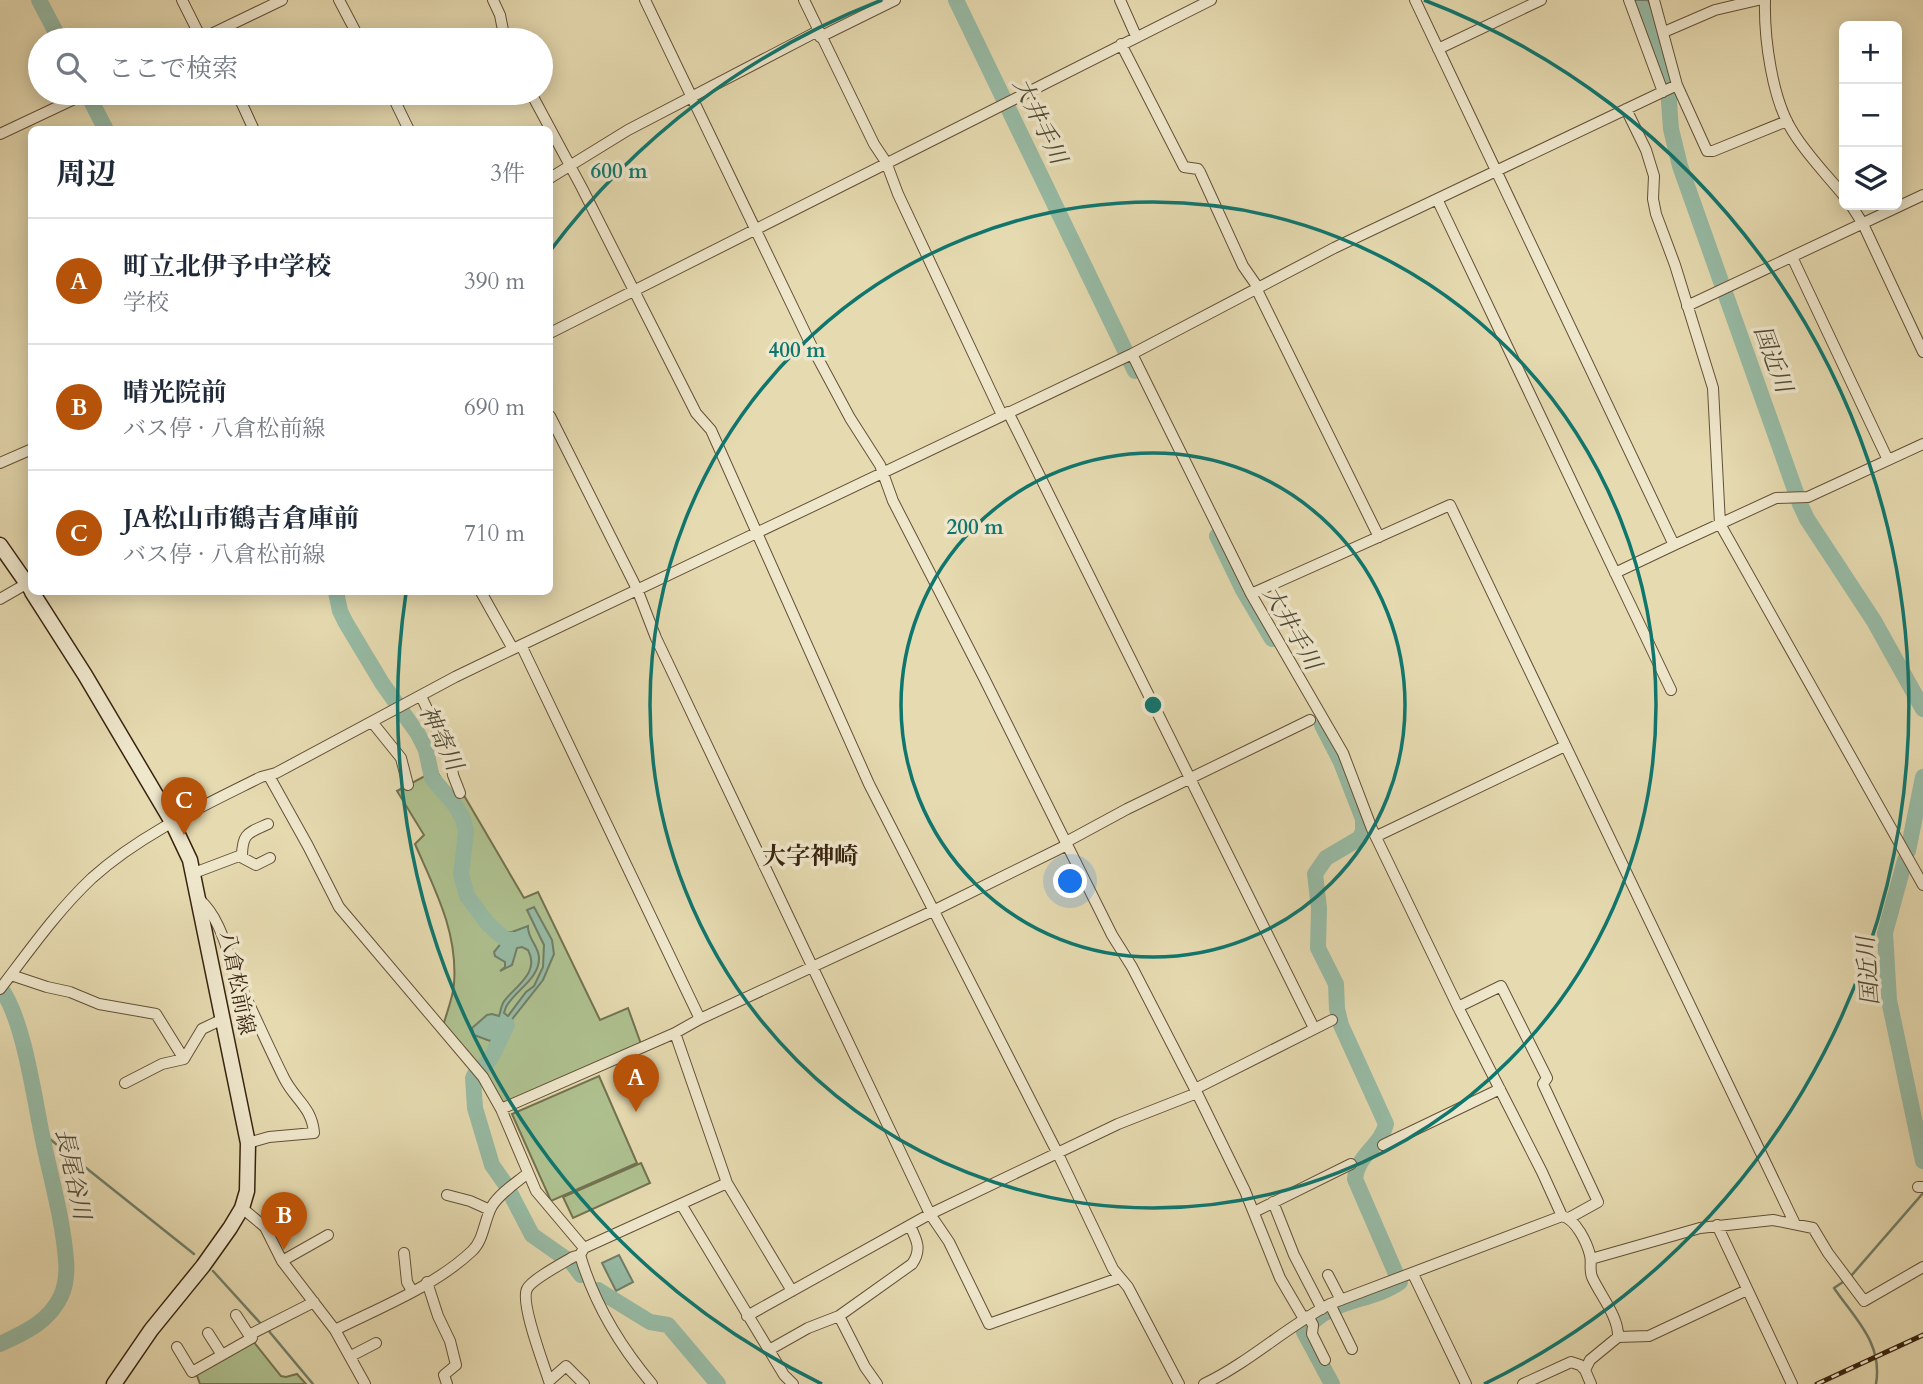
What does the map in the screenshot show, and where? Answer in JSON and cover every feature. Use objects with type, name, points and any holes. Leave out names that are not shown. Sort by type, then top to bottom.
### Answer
[{"type":"main road","name":"八倉松前線","points":[[0,545],[28,586]]},
{"type":"main road","name":"八倉松前線","points":[[34,595],[62,637],[185,847],[194,873],[248,1143],[247,1184],[242,1208],[114,1384]]},
{"type":"street","points":[[182,0],[196,28]]},
{"type":"street","points":[[226,28],[282,0]]},
{"type":"street","points":[[340,0],[354,28]]},
{"type":"street","points":[[493,0],[503,28]]},
{"type":"street","points":[[645,0],[814,351],[850,418],[876,458],[893,501],[1112,935],[1132,967],[1196,1091],[1254,1212],[1280,1278],[1308,1319],[1325,1360]]},
{"type":"street","points":[[804,0],[874,144],[886,162],[898,194],[1005,414],[1314,1028]]},
{"type":"street","points":[[553,176],[628,130],[692,97],[895,0]]},
{"type":"street","points":[[1120,0],[1136,36]]},
{"type":"street","points":[[553,331],[1211,0]]},
{"type":"street","points":[[1415,0],[1674,545]]},
{"type":"street","points":[[1438,49],[1541,0]]},
{"type":"street","points":[[1629,0],[1669,89],[1707,150],[1713,151],[1787,121]]},
{"type":"street","points":[[1654,0],[1664,32],[1669,89]]},
{"type":"street","points":[[1664,32],[1715,10],[1758,0]]},
{"type":"street","points":[[1765,0],[1769,61],[1787,121],[1797,138],[1839,190]]},
{"type":"street","points":[[1121,44],[1180,161],[1184,167],[1198,169],[1200,172],[1243,266],[1258,289],[1379,537]]},
{"type":"street","points":[[6,982],[59,912],[93,878],[172,822],[261,777],[269,776],[517,647],[1132,354],[1334,248],[1669,89]]},
{"type":"street","points":[[0,134],[62,105]]},
{"type":"street","points":[[243,105],[252,126]]},
{"type":"street","points":[[397,105],[408,126]]},
{"type":"street","points":[[537,105],[548,126]]},
{"type":"street","points":[[1626,109],[1646,150],[1654,176],[1653,199],[1656,215],[1713,388],[1720,524],[1923,885]]},
{"type":"street","points":[[553,136],[696,413],[711,430],[869,783],[1058,1154],[1102,1248],[1119,1279],[1128,1287],[1179,1384]]},
{"type":"street","points":[[1688,306],[1923,195]]},
{"type":"street","points":[[1437,198],[1671,691]]},
{"type":"street","points":[[1855,210],[1923,352]]},
{"type":"street","points":[[1792,257],[1888,460]]},
{"type":"street","points":[[1132,354],[1251,594],[1343,753],[1372,829],[1458,1007],[1566,1217],[1591,1259],[1591,1274],[1615,1322],[1618,1337]]},
{"type":"street","points":[[553,422],[637,589],[656,638],[930,1214],[950,1242],[989,1324],[1119,1279]]},
{"type":"street","points":[[1615,573],[1776,498],[1808,497],[1923,444]]},
{"type":"street","points":[[0,463],[28,451]]},
{"type":"street","points":[[1251,594],[1450,505],[1795,1224]]},
{"type":"street","points":[[0,599],[28,590]]},
{"type":"street","points":[[483,595],[517,647],[700,1018]]},
{"type":"street","points":[[421,696],[452,760],[453,775],[460,793]]},
{"type":"street","points":[[501,1109],[675,1033],[700,1018],[935,910],[1310,720]]},
{"type":"street","points":[[372,722],[401,758],[408,785]]},
{"type":"street","points":[[1377,836],[1565,746]]},
{"type":"street","points":[[269,776],[339,907],[483,1077],[501,1109],[528,1173],[544,1202],[582,1252],[595,1295],[612,1330],[635,1365],[652,1384]]},
{"type":"street","points":[[242,857],[242,841],[245,836],[268,824]]},
{"type":"street","points":[[194,873],[207,866],[214,867],[242,857],[256,865],[270,858]]},
{"type":"street","points":[[199,899],[210,911],[240,984],[285,1080],[313,1121],[314,1133],[269,1137],[248,1143]]},
{"type":"street","points":[[6,982],[71,992],[99,1004],[156,1014],[184,1059]]},
{"type":"street","points":[[1204,1384],[1237,1367],[1341,1300],[1566,1217],[1598,1202],[1543,1084],[1547,1077],[1501,986],[1458,1007]]},
{"type":"street","points":[[125,1083],[162,1064],[184,1059],[202,1029],[223,1019]]},
{"type":"street","points":[[747,1316],[930,1214],[1118,1124],[1196,1091],[1332,1020]]},
{"type":"street","points":[[675,1033],[727,1183],[792,1291]]},
{"type":"street","points":[[1383,1145],[1500,1089]]},
{"type":"street","points":[[1254,1212],[1351,1164]]},
{"type":"street","points":[[335,1330],[427,1283],[475,1249],[490,1210],[498,1198],[528,1173]]},
{"type":"street","points":[[584,1384],[566,1366],[549,1381],[533,1334],[527,1289],[582,1252],[727,1183]]},
{"type":"street","points":[[447,1195],[490,1210]]},
{"type":"street","points":[[1273,1202],[1299,1266],[1329,1308],[1352,1349]]},
{"type":"street","points":[[681,1204],[747,1316],[784,1375],[793,1384]]},
{"type":"street","points":[[242,1208],[265,1227],[282,1261],[335,1330],[365,1384]]},
{"type":"street","points":[[1591,1259],[1700,1228],[1760,1220],[1812,1228],[1864,1301],[1923,1267]]},
{"type":"street","points":[[1717,1225],[1792,1384]]},
{"type":"street","points":[[769,1350],[808,1328],[839,1316],[912,1264],[916,1258],[918,1242],[910,1226]]},
{"type":"street","points":[[282,1261],[328,1235]]},
{"type":"street","points":[[404,1253],[407,1282],[412,1291]]},
{"type":"street","points":[[1413,1274],[1466,1384]]},
{"type":"street","points":[[1328,1275],[1341,1300]]},
{"type":"street","points":[[427,1283],[450,1341],[456,1365],[444,1375],[447,1384]]},
{"type":"street","points":[[1585,1370],[1590,1360],[1618,1337],[1649,1336],[1747,1290]]},
{"type":"street","points":[[249,1335],[314,1302]]},
{"type":"street","points":[[177,1346],[192,1372],[251,1338],[236,1315]]},
{"type":"street","points":[[839,1316],[865,1367],[877,1384]]},
{"type":"street","points":[[208,1333],[222,1355]]},
{"type":"street","points":[[351,1356],[376,1343]]},
{"type":"street","points":[[1523,1384],[1571,1362],[1585,1370],[1591,1384]]},
{"type":"shaded area","points":[[1634,0],[1648,0],[1652,9],[1672,79],[1671,85],[1667,87],[1664,84]]},
{"type":"shaded area","points":[[436,770],[452,796],[462,792],[524,898],[538,892],[600,1020],[628,1008],[641,1044],[504,1104],[499,1100],[492,1084],[443,1026],[454,984],[449,929],[415,844],[424,835],[397,791]]},
{"type":"shaded area","points":[[534,907],[552,940],[554,954],[543,980],[513,1018],[499,1044],[495,1045],[505,1028],[505,1019],[498,1038],[490,1041],[474,1035],[472,1028],[487,1015],[499,1016],[504,1002],[526,978],[531,958],[528,950],[517,948],[512,965],[500,971],[505,967],[505,962],[495,956],[494,952],[503,941],[494,933],[498,930],[512,932],[528,926],[539,957],[536,972],[506,1007],[504,1013],[508,1016],[526,992],[534,986],[543,967],[544,945],[527,910]]},
{"type":"shaded area","points":[[599,1076],[637,1163],[551,1201],[512,1114]]},
{"type":"shaded area","points":[[641,1163],[650,1183],[573,1218],[563,1197]]},
{"type":"shaded area","points":[[619,1255],[633,1282],[616,1291],[602,1263]]},
{"type":"shaded area","points":[[253,1341],[281,1376],[297,1374],[306,1384],[200,1384],[196,1373]]},
{"type":"waterway","name":"神寄川","points":[[39,0],[54,28]]},
{"type":"waterway","name":"大井手川","points":[[956,0],[1135,371]]},
{"type":"waterway","name":"国近川","points":[[1667,74],[1671,129],[1680,166],[1800,504],[1807,519],[1874,621],[1923,709]]},
{"type":"waterway","name":"神寄川","points":[[93,105],[104,126]]},
{"type":"waterway","name":"大井手川","points":[[1217,536],[1243,590],[1272,639]]},
{"type":"waterway","name":"神寄川","points":[[337,595],[346,623],[382,683],[418,734],[426,750],[432,778],[463,819],[466,832],[461,874],[467,896],[488,924],[505,939],[512,940]]},
{"type":"waterway","name":"大井手川","points":[[1322,725],[1341,762],[1363,819],[1363,831],[1360,838],[1326,858],[1315,874],[1319,908],[1318,948],[1336,984],[1341,1025],[1386,1124],[1360,1163],[1355,1179],[1397,1276]]},
{"type":"waterway","name":"国近川","points":[[1908,851],[1923,777]]},
{"type":"waterway","name":"国近川","points":[[1905,860],[1885,933],[1889,1000],[1923,1161]]},
{"type":"waterway","name":"長尾谷川","points":[[0,987],[16,1018],[22,1038],[60,1215],[66,1269],[63,1292],[50,1313],[27,1331],[0,1344]]},
{"type":"waterway","name":"神寄川","points":[[480,1070],[491,1058],[507,1025]]},
{"type":"waterway","name":"神寄川","points":[[475,1074],[475,1108],[492,1165],[506,1185],[532,1235],[572,1263],[581,1275]]},
{"type":"waterway","points":[[41,1132],[194,1254]]},
{"type":"waterway","points":[[1851,1276],[1923,1193]]},
{"type":"waterway","points":[[213,1271],[263,1326]]},
{"type":"waterway","points":[[1846,1280],[1834,1288],[1866,1332],[1875,1356],[1876,1384]]},
{"type":"waterway","name":"大井手川","points":[[1332,1384],[1304,1332],[1325,1312],[1389,1289],[1400,1282]]},
{"type":"waterway","name":"神寄川","points":[[598,1290],[650,1322],[668,1325],[718,1384]]},
{"type":"waterway","points":[[268,1330],[313,1384]]},
{"type":"railway","points":[[1817,1384],[1923,1335]]},
{"type":"place","name":"JA松山市鶴吉倉庫前","points":[[184,835]]},
{"type":"place","name":"町立北伊予中学校","points":[[636,1112]]},
{"type":"place","name":"晴光院前","points":[[284,1250]]},
{"type":"district","name":"大字神崎","points":[[810,856]]}]
